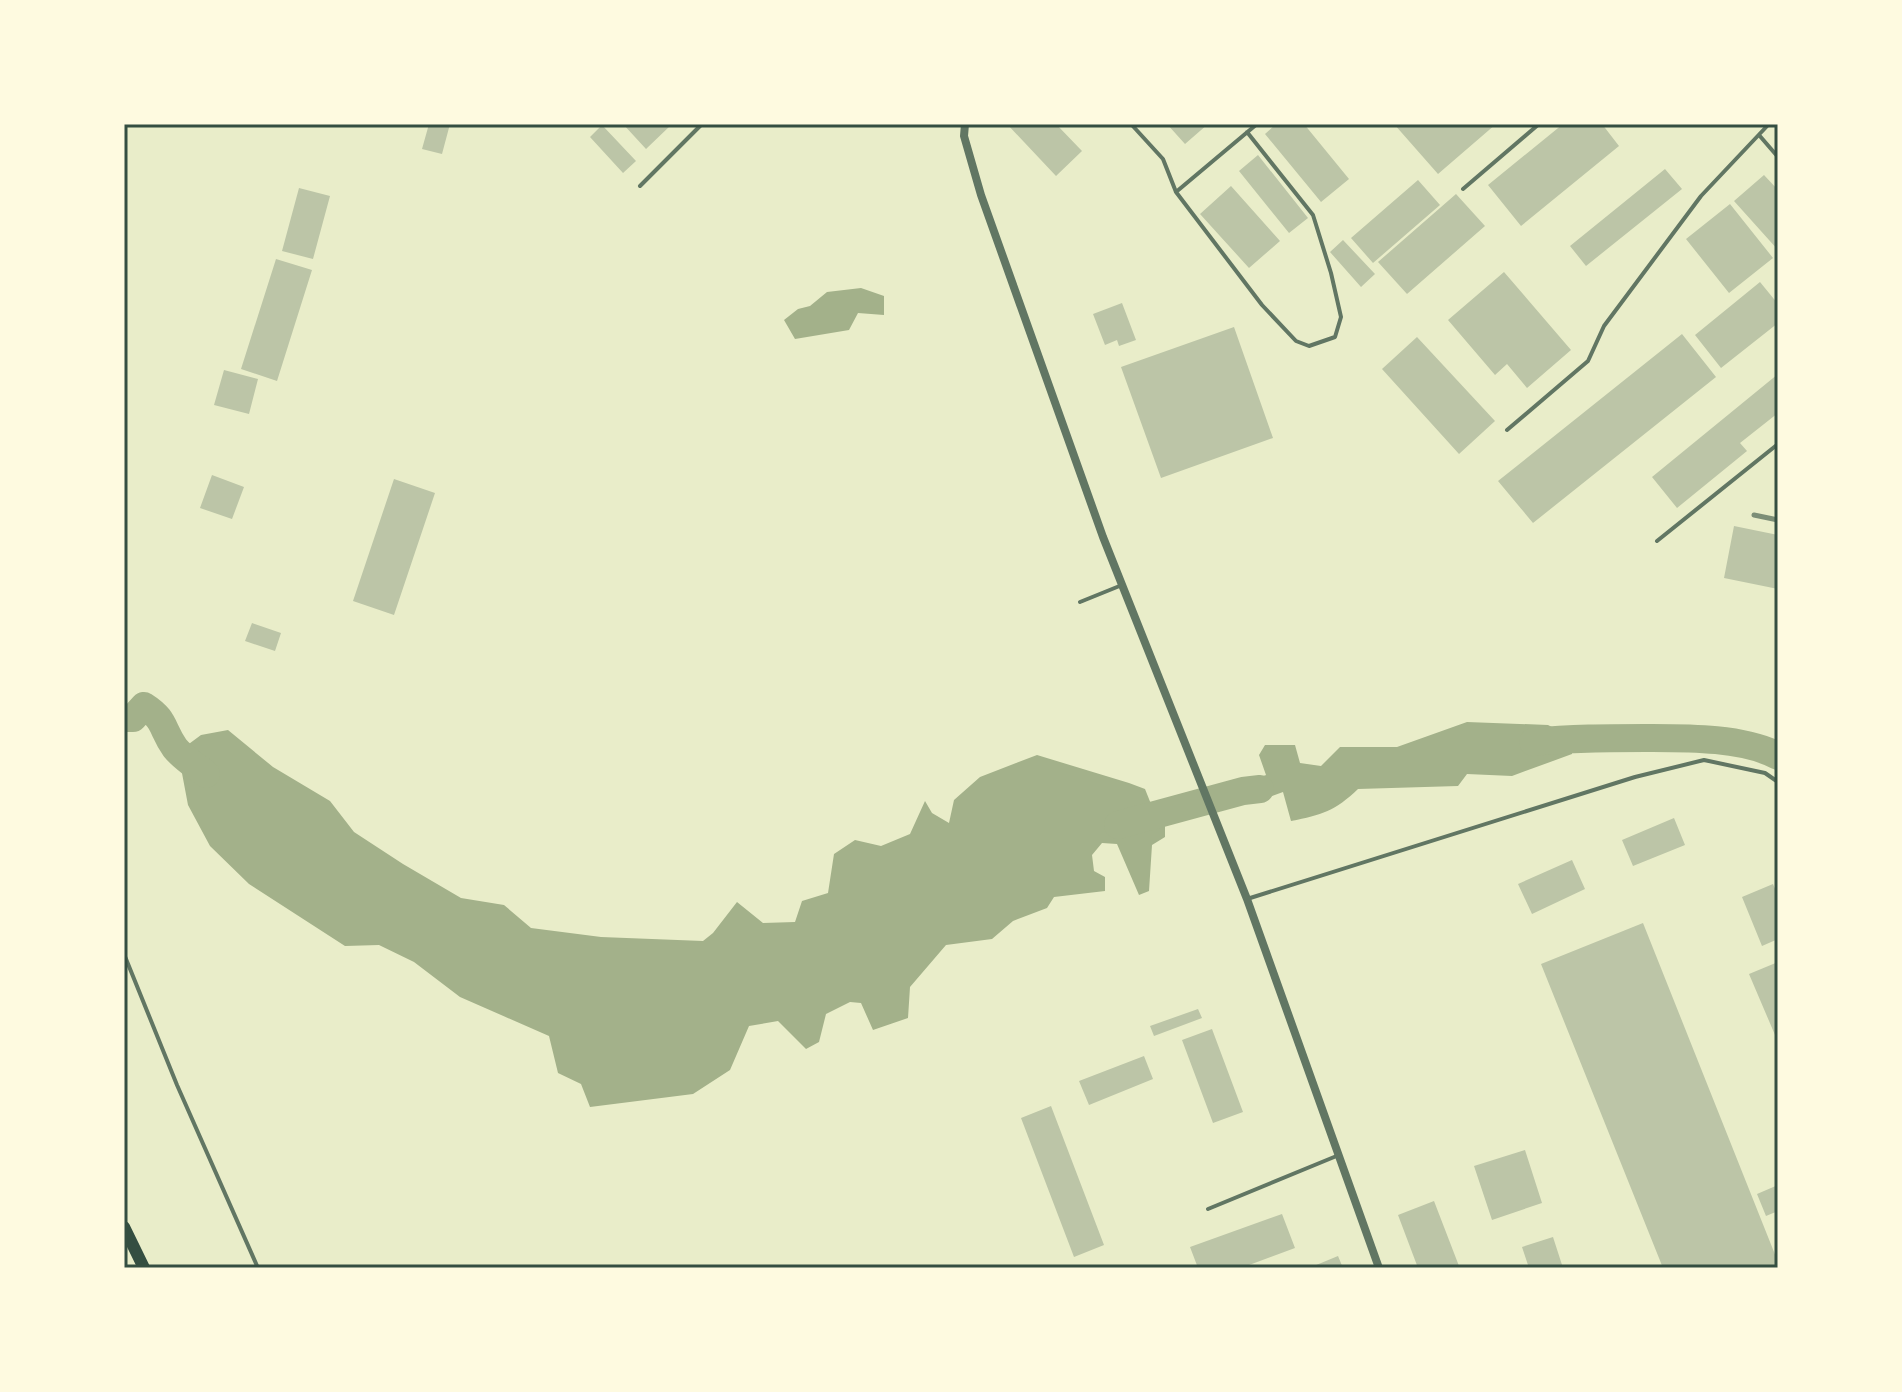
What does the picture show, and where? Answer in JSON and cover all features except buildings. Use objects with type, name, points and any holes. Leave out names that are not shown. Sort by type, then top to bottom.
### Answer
[{"type":"main road","points":[[124,1227],[144,1268]]},
{"type":"street","points":[[965,124],[964,136],[981,195],[1122,585],[1247,899],[1379,1268]]},
{"type":"lane","points":[[640,186],[702,124]]},
{"type":"lane","points":[[1131,124],[1163,159],[1176,192],[1262,305],[1296,341],[1309,346],[1335,337],[1341,317],[1313,215],[1247,132]]},
{"type":"lane","points":[[1176,192],[1257,124]]},
{"type":"lane","points":[[1463,189],[1539,124]]},
{"type":"lane","points":[[1507,430],[1588,361],[1604,326],[1701,196],[1769,124]]},
{"type":"lane","points":[[1758,135],[1778,157]]},
{"type":"lane","points":[[1657,541],[1778,444]]},
{"type":"lane","points":[[1080,602],[1122,585]]},
{"type":"lane","points":[[1247,899],[1635,777],[1704,760],[1765,773],[1778,782]]},
{"type":"lane","points":[[124,954],[177,1085],[258,1268]]},
{"type":"lane","points":[[1208,1209],[1339,1155]]},
{"type":"shaded area","points":[[861,288],[884,296],[884,315],[858,313],[849,330],[795,339],[784,320],[798,309],[810,306],[827,292]]},
{"type":"shaded area","points":[[1467,722],[1548,725],[1572,737],[1572,754],[1512,776],[1467,774],[1458,786],[1358,789],[1328,811],[1291,821],[1283,792],[1261,800],[1226,803],[1224,794],[1266,775],[1259,755],[1265,745],[1295,745],[1300,763],[1321,766],[1340,747],[1397,747]]},
{"type":"shaded area","points":[[228,730],[273,767],[330,801],[354,832],[461,898],[504,905],[531,928],[601,937],[703,941],[737,902],[763,923],[795,922],[802,901],[828,893],[834,854],[855,840],[881,846],[910,834],[925,801],[932,813],[949,823],[954,800],[980,777],[1037,755],[1145,789],[1157,819],[1165,826],[1165,837],[1152,845],[1149,891],[1139,895],[1117,844],[1102,843],[1092,855],[1094,871],[1105,877],[1105,891],[1054,897],[1047,908],[1013,921],[992,939],[946,945],[910,987],[908,1018],[873,1030],[861,1003],[850,1002],[826,1014],[819,1042],[806,1049],[778,1021],[749,1026],[730,1070],[693,1094],[590,1107],[581,1084],[558,1073],[549,1036],[460,997],[414,962],[379,945],[345,946],[249,884],[210,846],[188,805],[178,752],[201,735]]},
{"type":"waterway","points":[[124,718],[133,718],[144,706],[160,720],[178,752],[206,774]]},
{"type":"waterway","points":[[1533,742],[1603,738],[1695,739],[1748,745],[1778,756]]},
{"type":"waterway","points":[[1118,825],[1260,789]]},
{"type":"railway","points":[[1754,515],[1778,520]]}]
